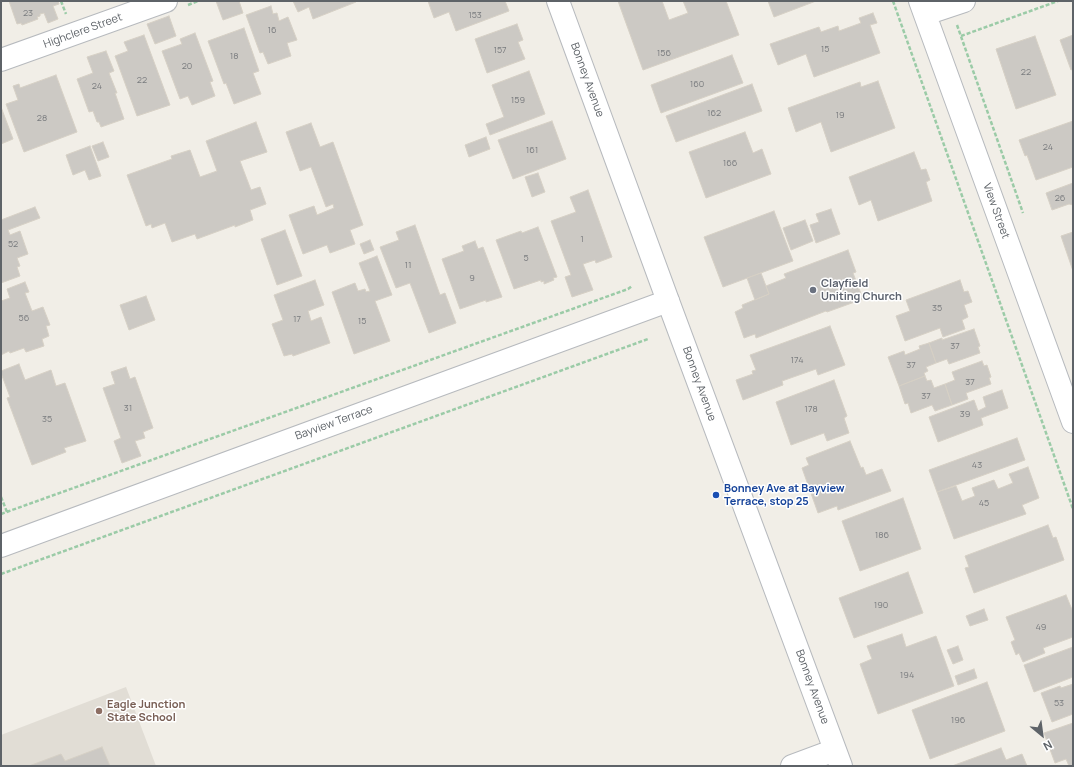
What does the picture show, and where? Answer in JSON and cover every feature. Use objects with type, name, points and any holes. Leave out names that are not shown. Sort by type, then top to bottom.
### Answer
[{"type":"street","name":"Highclere Street","points":[[1,60],[166,1]]},
{"type":"street","name":"Bonney Avenue","points":[[558,1],[838,758]]},
{"type":"street","points":[[922,8],[964,1]]},
{"type":"street","name":"View Street","points":[[922,8],[1073,422]]},
{"type":"street","name":"Bayview Terrace","points":[[2,541],[668,301]]},
{"type":"street","points":[[792,766],[838,758]]},
{"type":"path","points":[[894,1],[1073,509]]},
{"type":"path","points":[[960,36],[1058,1]]},
{"type":"path","points":[[958,28],[1023,214]]},
{"type":"path","points":[[1,514],[628,289],[632,286]]},
{"type":"path","points":[[1,574],[648,339]]},
{"type":"path","points":[[1,497],[7,512]]},
{"type":"shaded area","name":"Eagle Junction State School","points":[[126,687],[156,766],[1,766],[1,735]]},
{"type":"building","points":[[9,1],[58,1],[59,4],[53,6],[58,19],[48,23],[44,13],[37,17],[38,19],[22,25],[21,23],[17,24]]},
{"type":"building","points":[[216,1],[239,1],[243,13],[223,20]]},
{"type":"building","points":[[293,1],[356,2],[313,19],[309,7],[298,12]]},
{"type":"building","points":[[428,1],[505,1],[509,11],[456,31],[449,12],[434,18]]},
{"type":"building","points":[[618,1],[662,1],[669,20],[688,13],[683,1],[726,1],[739,35],[643,70]]},
{"type":"building","points":[[768,1],[816,1],[774,17]]},
{"type":"building","points":[[271,6],[273,14],[277,13],[279,21],[288,17],[297,40],[287,43],[291,56],[268,64],[263,52],[260,53],[246,15]]},
{"type":"building","points":[[873,13],[877,23],[870,25],[880,53],[814,77],[806,54],[778,65],[770,44],[819,27],[821,32],[838,26],[839,31],[861,23],[859,18]]},
{"type":"building","points":[[169,16],[176,36],[155,44],[147,24]]},
{"type":"building","points":[[517,24],[523,40],[518,42],[525,59],[487,73],[475,39]]},
{"type":"building","points":[[244,28],[259,71],[253,73],[261,94],[234,104],[226,83],[224,84],[208,41]]},
{"type":"building","points":[[195,33],[213,81],[210,82],[215,96],[192,105],[188,96],[180,99],[162,51],[182,44],[180,39]]},
{"type":"building","points":[[144,35],[170,105],[137,116],[115,56],[128,51],[124,42]]},
{"type":"building","points":[[1073,35],[1073,69],[1071,70],[1060,40]]},
{"type":"building","points":[[1035,36],[1056,95],[1016,109],[996,49]]},
{"type":"building","points":[[106,51],[114,71],[109,73],[117,93],[115,93],[124,119],[101,127],[99,122],[97,122],[93,111],[89,112],[77,79],[93,73],[87,57]]},
{"type":"building","points":[[732,55],[743,83],[661,113],[651,85]]},
{"type":"building","points":[[529,71],[545,114],[490,135],[486,124],[504,117],[492,85]]},
{"type":"building","points":[[56,75],[77,132],[24,152],[6,104],[18,100],[13,86],[19,84],[20,88]]},
{"type":"building","points":[[878,81],[895,128],[831,152],[821,122],[796,132],[788,108],[860,82],[861,87]]},
{"type":"building","points":[[752,84],[762,111],[676,142],[666,116]]},
{"type":"building","points":[[1,107],[13,139],[1,144]]},
{"type":"building","points":[[552,121],[566,159],[513,179],[498,140]]},
{"type":"building","points":[[1073,121],[1073,167],[1036,180],[1027,155],[1025,156],[1019,140]]},
{"type":"building","points":[[256,122],[267,152],[240,161],[251,190],[260,187],[266,204],[250,210],[253,220],[197,239],[195,234],[172,242],[165,223],[152,228],[151,224],[146,226],[127,175],[172,159],[171,156],[190,150],[200,177],[217,171],[206,141]]},
{"type":"building","points":[[311,123],[320,147],[333,142],[363,225],[350,230],[355,244],[330,253],[327,245],[303,254],[289,215],[314,206],[317,215],[334,208],[333,204],[326,207],[311,167],[300,171],[286,132]]},
{"type":"building","points":[[745,132],[753,153],[762,149],[771,174],[706,198],[689,152]]},
{"type":"building","points":[[486,137],[490,149],[469,157],[465,145]]},
{"type":"building","points":[[103,142],[109,157],[98,161],[92,146]]},
{"type":"building","points":[[90,146],[101,176],[89,180],[85,170],[73,175],[66,155]]},
{"type":"building","points":[[914,152],[921,170],[926,169],[930,180],[926,182],[932,201],[878,221],[871,200],[859,205],[849,177]]},
{"type":"building","points":[[538,173],[545,192],[532,197],[525,177]]},
{"type":"building","points":[[1073,183],[1073,205],[1069,204],[1052,210],[1046,193]]},
{"type":"building","points":[[588,190],[612,257],[596,263],[595,260],[583,264],[593,290],[572,297],[565,277],[571,275],[551,221],[576,212],[570,197]]},
{"type":"building","points":[[35,207],[40,218],[8,230],[10,235],[20,231],[28,254],[17,258],[20,266],[17,267],[20,276],[1,283],[1,220]]},
{"type":"building","points":[[831,209],[840,234],[816,243],[810,225],[819,222],[816,214]]},
{"type":"building","points":[[774,211],[793,261],[723,287],[704,237]]},
{"type":"building","points":[[805,220],[813,241],[791,250],[783,228]]},
{"type":"building","points":[[415,225],[440,295],[445,293],[456,323],[429,333],[410,283],[396,288],[380,247],[399,240],[396,232]]},
{"type":"building","points":[[538,227],[557,277],[553,278],[554,280],[544,284],[544,281],[541,282],[541,280],[514,289],[496,240],[521,231],[522,233]]},
{"type":"building","points":[[285,230],[302,276],[277,285],[261,239]]},
{"type":"building","points":[[1073,232],[1073,271],[1061,236]]},
{"type":"building","points":[[370,240],[374,250],[364,254],[360,244]]},
{"type":"building","points":[[475,241],[478,249],[483,247],[502,297],[486,302],[486,300],[460,309],[442,259],[464,251],[462,246]]},
{"type":"building","name":"Clayfield Uniting Church","points":[[848,250],[856,272],[853,273],[863,299],[827,312],[826,311],[756,338],[755,334],[744,338],[735,312],[743,308],[742,305],[769,294],[766,286],[786,278],[784,274]]},
{"type":"building","points":[[377,256],[392,295],[375,301],[390,341],[354,354],[332,292],[355,283],[358,291],[365,289],[366,292],[370,291],[359,263]]},
{"type":"building","points":[[761,273],[769,294],[755,300],[747,278]]},
{"type":"building","points":[[315,280],[324,305],[308,311],[311,321],[321,317],[330,343],[293,356],[292,354],[284,356],[272,324],[283,320],[274,295]]},
{"type":"building","points":[[960,280],[964,292],[968,291],[972,302],[964,305],[968,317],[962,320],[965,329],[943,337],[940,328],[905,341],[896,316],[910,311],[906,300]]},
{"type":"building","points":[[25,282],[29,292],[25,293],[32,311],[43,307],[50,325],[46,326],[49,336],[42,339],[44,346],[26,352],[24,348],[10,353],[9,351],[1,355],[1,301],[10,298],[7,289]]},
{"type":"building","points":[[146,296],[155,320],[129,330],[120,305]]},
{"type":"building","points":[[830,326],[845,365],[818,375],[816,369],[782,381],[783,385],[743,400],[736,380],[753,374],[752,371],[756,370],[750,355]]},
{"type":"building","points":[[974,329],[980,346],[978,347],[980,353],[949,364],[947,359],[936,363],[929,343]]},
{"type":"building","points":[[929,343],[936,363],[926,367],[928,371],[924,373],[925,376],[899,386],[888,357],[904,351],[905,355],[920,349],[919,346]]},
{"type":"building","points":[[982,361],[984,366],[987,365],[991,377],[989,378],[991,384],[966,393],[968,399],[952,405],[945,384],[955,380],[952,372]]},
{"type":"building","points":[[19,364],[25,380],[51,370],[56,386],[65,383],[86,441],[64,448],[66,452],[32,465],[7,398],[10,397],[1,373],[1,371]]},
{"type":"building","points":[[126,367],[130,379],[135,377],[153,428],[143,432],[145,438],[135,441],[141,456],[122,463],[114,441],[121,438],[103,388],[115,384],[111,372]]},
{"type":"building","points":[[925,376],[927,381],[931,380],[934,388],[945,384],[952,405],[935,411],[932,405],[911,413],[908,403],[905,404],[899,386]]},
{"type":"building","points":[[834,380],[847,416],[844,418],[849,433],[827,441],[824,433],[791,445],[776,402]]},
{"type":"building","points":[[1002,390],[1008,408],[981,418],[983,425],[938,442],[929,417],[974,400],[978,411],[986,407],[983,397]]},
{"type":"building","points":[[1017,438],[1025,460],[937,492],[929,470]]},
{"type":"building","points":[[850,441],[861,468],[863,467],[866,475],[882,469],[891,491],[838,510],[837,506],[818,513],[802,468],[809,465],[806,458]]},
{"type":"building","points":[[1028,467],[1039,498],[1022,505],[1026,514],[954,539],[937,492],[956,486],[962,501],[975,496],[972,488],[994,480],[998,489],[1013,483],[1009,474]]},
{"type":"building","points":[[903,498],[921,549],[860,571],[842,521]]},
{"type":"building","points":[[1048,525],[1053,538],[1056,537],[1064,560],[974,593],[965,568],[969,567],[965,556]]},
{"type":"building","points":[[908,572],[923,613],[854,638],[839,598]]},
{"type":"building","points":[[1066,595],[1073,612],[1073,637],[1043,648],[1045,653],[1023,662],[1019,653],[1016,655],[1011,642],[1015,640],[1006,617]]},
{"type":"building","points":[[984,609],[988,620],[970,626],[966,616]]},
{"type":"building","points":[[902,634],[906,647],[936,636],[954,686],[878,714],[860,664],[872,659],[867,646]]},
{"type":"building","points":[[958,646],[963,660],[953,664],[947,650]]},
{"type":"building","points":[[1073,647],[1073,677],[1034,692],[1024,665]]},
{"type":"building","points":[[974,669],[977,678],[958,685],[955,676]]},
{"type":"building","points":[[987,682],[1005,731],[930,759],[912,710]]},
{"type":"building","points":[[1073,684],[1073,714],[1052,722],[1041,693],[1060,686],[1061,688]]},
{"type":"building","points":[[1073,723],[1073,766],[1069,766],[1066,759],[1055,763],[1044,733]]},
{"type":"building","points":[[102,747],[110,766],[29,766],[61,754],[65,761]]},
{"type":"building","points":[[1001,748],[1006,760],[1022,754],[1027,766],[952,766]]},
{"type":"place","name":"Clayfield Uniting Church","points":[[813,290]]},
{"type":"place","name":"Bonney Ave at Bayview Terrace, stop 25","points":[[716,495]]},
{"type":"place","name":"Eagle Junction State School","points":[[99,711]]}]
